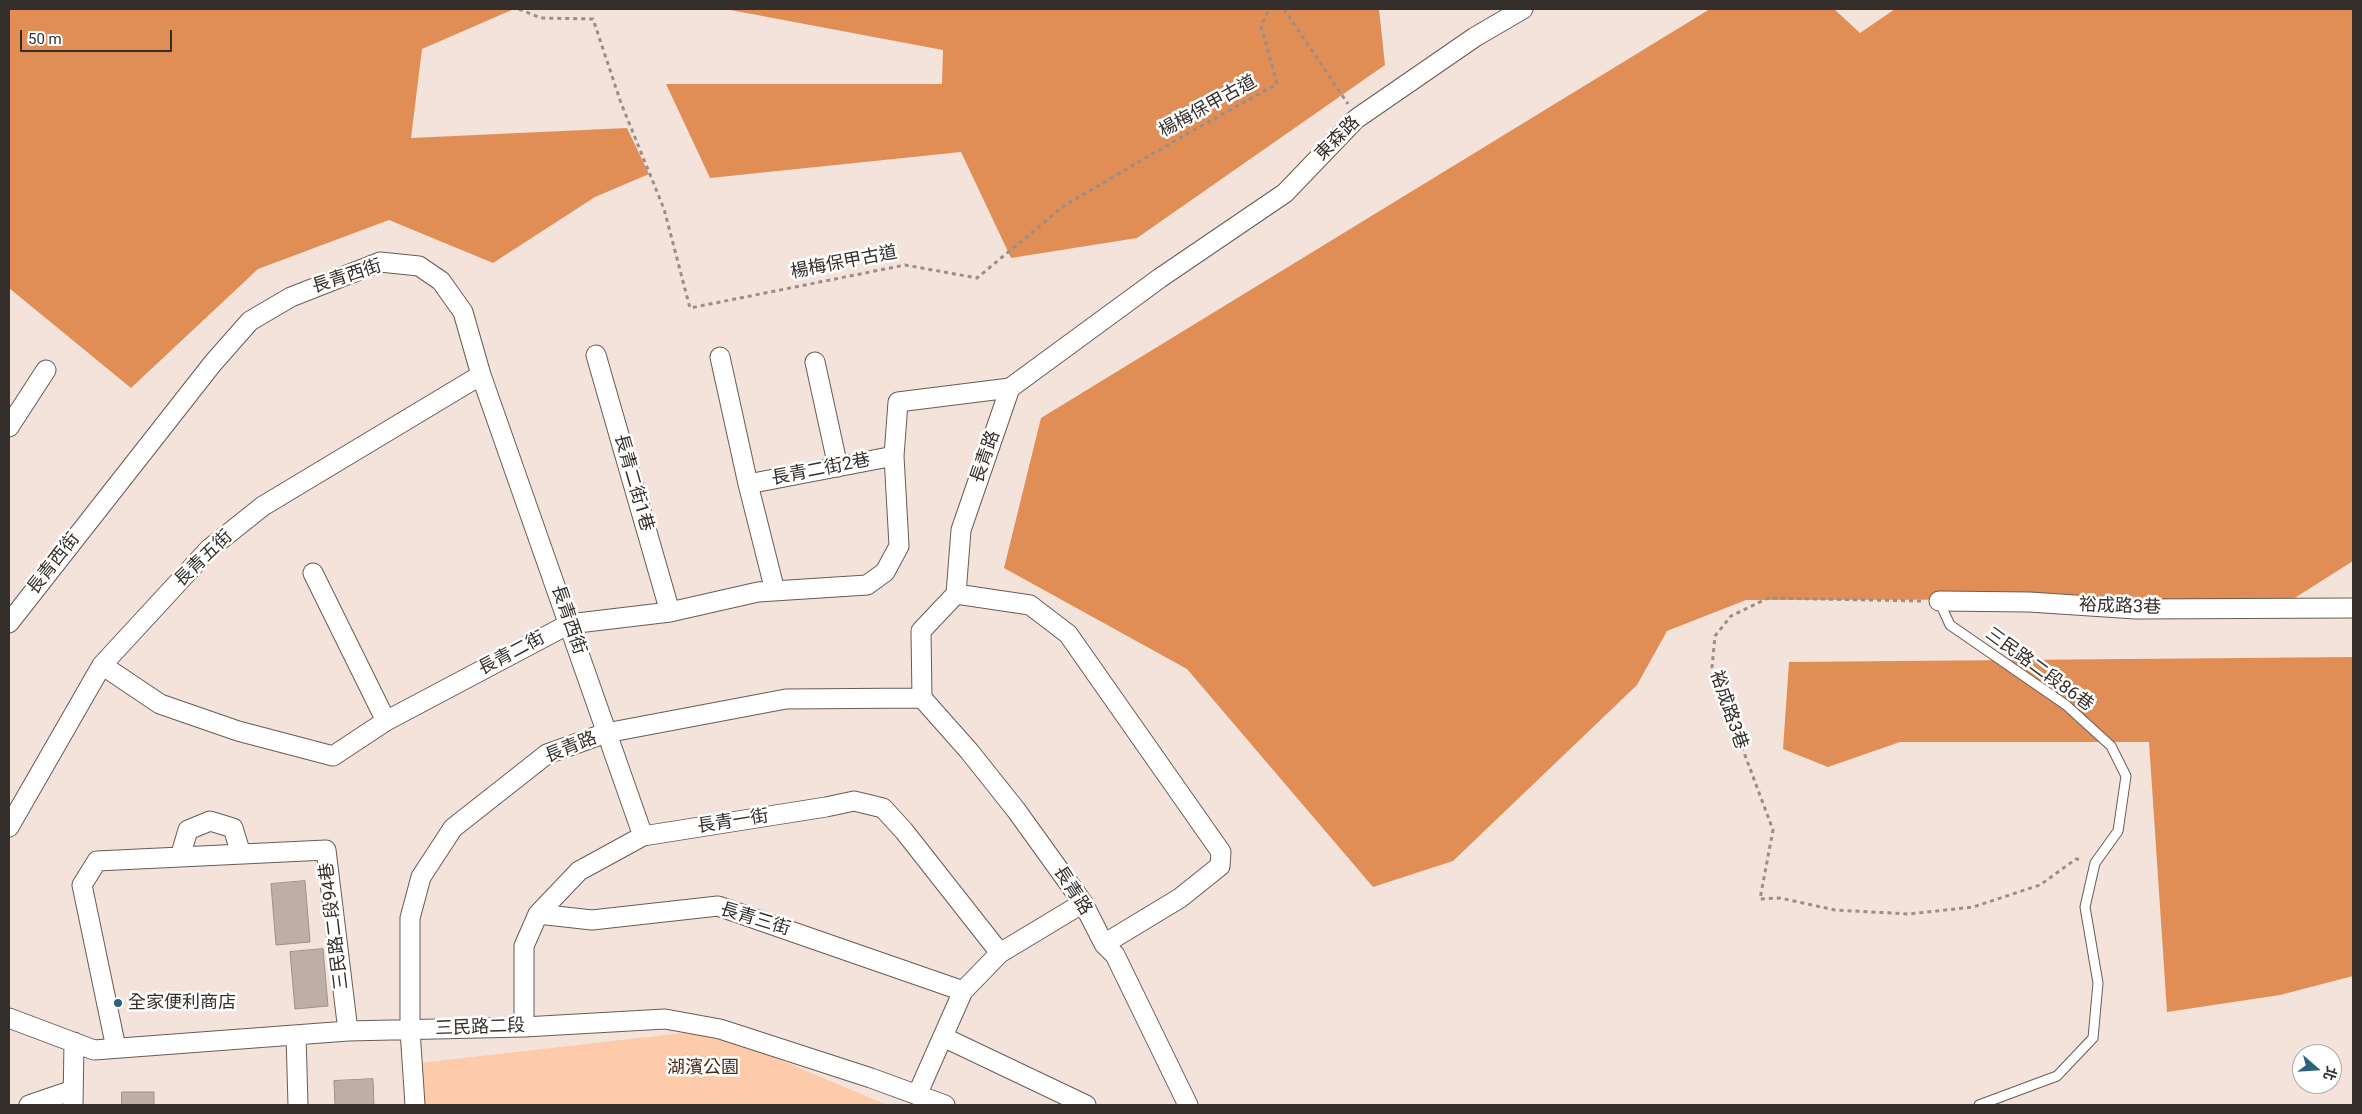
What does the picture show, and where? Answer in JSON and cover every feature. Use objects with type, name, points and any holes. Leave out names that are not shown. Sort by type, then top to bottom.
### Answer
[{"type":"street","name":"東森路","points":[[1010,388],[1160,278],[1285,193],[1356,120],[1475,37],[1523,9]]},
{"type":"street","name":"長青西街","points":[[9,623],[213,363],[250,321],[291,296],[380,262],[419,266],[441,281],[463,312],[481,375],[643,836]]},
{"type":"street","name":"長青二街1巷","points":[[596,354],[670,612]]},
{"type":"street","name":"長青二街2巷","points":[[720,357],[748,484],[775,591]]},
{"type":"street","points":[[815,362],[838,467]]},
{"type":"street","points":[[9,427],[46,370]]},
{"type":"street","name":"長青五街","points":[[9,827],[102,666],[209,549],[263,506],[481,375]]},
{"type":"street","points":[[894,456],[898,402],[1010,388]]},
{"type":"street","name":"長青路","points":[[956,594],[961,530],[1010,388]]},
{"type":"street","name":"長青二街","points":[[102,666],[160,704],[238,731],[333,756],[386,721],[569,624],[670,612],[758,592],[867,585],[885,572],[899,546],[894,456]]},
{"type":"street","name":"長青二街2巷","points":[[748,484],[894,456]]},
{"type":"street","points":[[313,573],[386,721]]},
{"type":"street","points":[[922,698],[921,630],[956,594],[1030,605],[1068,634],[1221,852],[1220,866],[1180,898],[1104,944]]},
{"type":"street","name":"裕成路3巷","points":[[1939,601],[2029,602],[2136,609],[2353,608]]},
{"type":"street","name":"長青路","points":[[415,1105],[410,1030],[410,918],[421,877],[453,828],[547,754],[606,733],[786,699],[922,698],[969,751],[1016,810],[1083,902],[1104,944],[1115,954],[1188,1105]]},
{"type":"street","name":"長青一街","points":[[524,1027],[524,946],[538,914],[579,871],[643,836],[854,801],[883,808],[904,830],[1000,953]]},
{"type":"street","points":[[180,857],[188,830],[210,821],[233,828],[240,854]]},
{"type":"street","name":"三民路二段94巷","points":[[116,1048],[82,885],[97,861],[326,850],[348,1031]]},
{"type":"street","points":[[917,1095],[963,991],[1000,953],[1083,902]]},
{"type":"street","name":"長青三街","points":[[538,914],[592,920],[718,906],[963,991]]},
{"type":"street","name":"三民路二段","points":[[9,1018],[94,1050],[348,1031],[524,1027],[665,1019],[711,1027],[945,1105]]},
{"type":"street","points":[[296,1036],[298,1105]]},
{"type":"street","points":[[943,1037],[1086,1105]]},
{"type":"street","points":[[29,1105],[73,1098],[74,1042]]},
{"type":"lane","name":"三民路二段86巷","points":[[1939,601],[1950,625],[2066,705],[2110,746],[2126,776],[2118,831],[2095,863],[2085,907],[2098,983],[2093,1038],[2057,1076],[1979,1105]]},
{"type":"path","name":"楊梅保甲古道","points":[[519,9],[541,18],[593,19],[620,103],[664,210],[690,308],[905,264],[977,278],[1065,205],[1185,135],[1278,84],[1261,26],[1269,9]]},
{"type":"path","points":[[1284,9],[1345,98],[1356,120]]},
{"type":"path","name":"裕成路3巷","points":[[1939,601],[1768,598],[1731,616],[1715,636],[1712,667],[1773,830],[1760,899],[1780,898],[1835,910],[1909,914],[1973,907],[2040,886],[2076,859],[2095,863]]},
{"type":"green space","name":"湖濱公園","points":[[709,1030],[887,1105],[420,1105],[420,1063]]},
{"type":"shaded area","points":[[9,9],[514,9],[422,49],[411,138],[627,128],[649,174],[595,197],[493,263],[389,220],[258,269],[131,388],[9,288]]},
{"type":"shaded area","points":[[725,9],[1379,9],[1385,65],[1137,238],[1011,258],[961,152],[710,178],[666,84],[942,84],[943,50]]},
{"type":"shaded area","points":[[1710,9],[1834,9],[1860,33],[1895,9],[2353,9],[2353,561],[2293,599],[1746,600],[1667,631],[1637,685],[1453,861],[1373,887],[1187,669],[1004,568],[1041,418]]},
{"type":"shaded area","points":[[2353,657],[2353,976],[2280,995],[2167,1012],[2149,742],[1900,742],[1828,767],[1783,749],[1789,662]]},
{"type":"building","points":[[305,881],[310,942],[276,945],[271,884]]},
{"type":"building","points":[[323,949],[328,1006],[295,1009],[290,952]]},
{"type":"building","points":[[373,1079],[374,1105],[335,1105],[334,1081]]},
{"type":"building","points":[[122,1092],[154,1092],[154,1105],[122,1105]]},
{"type":"place","name":"全家便利商店","points":[[118,1003]]}]
